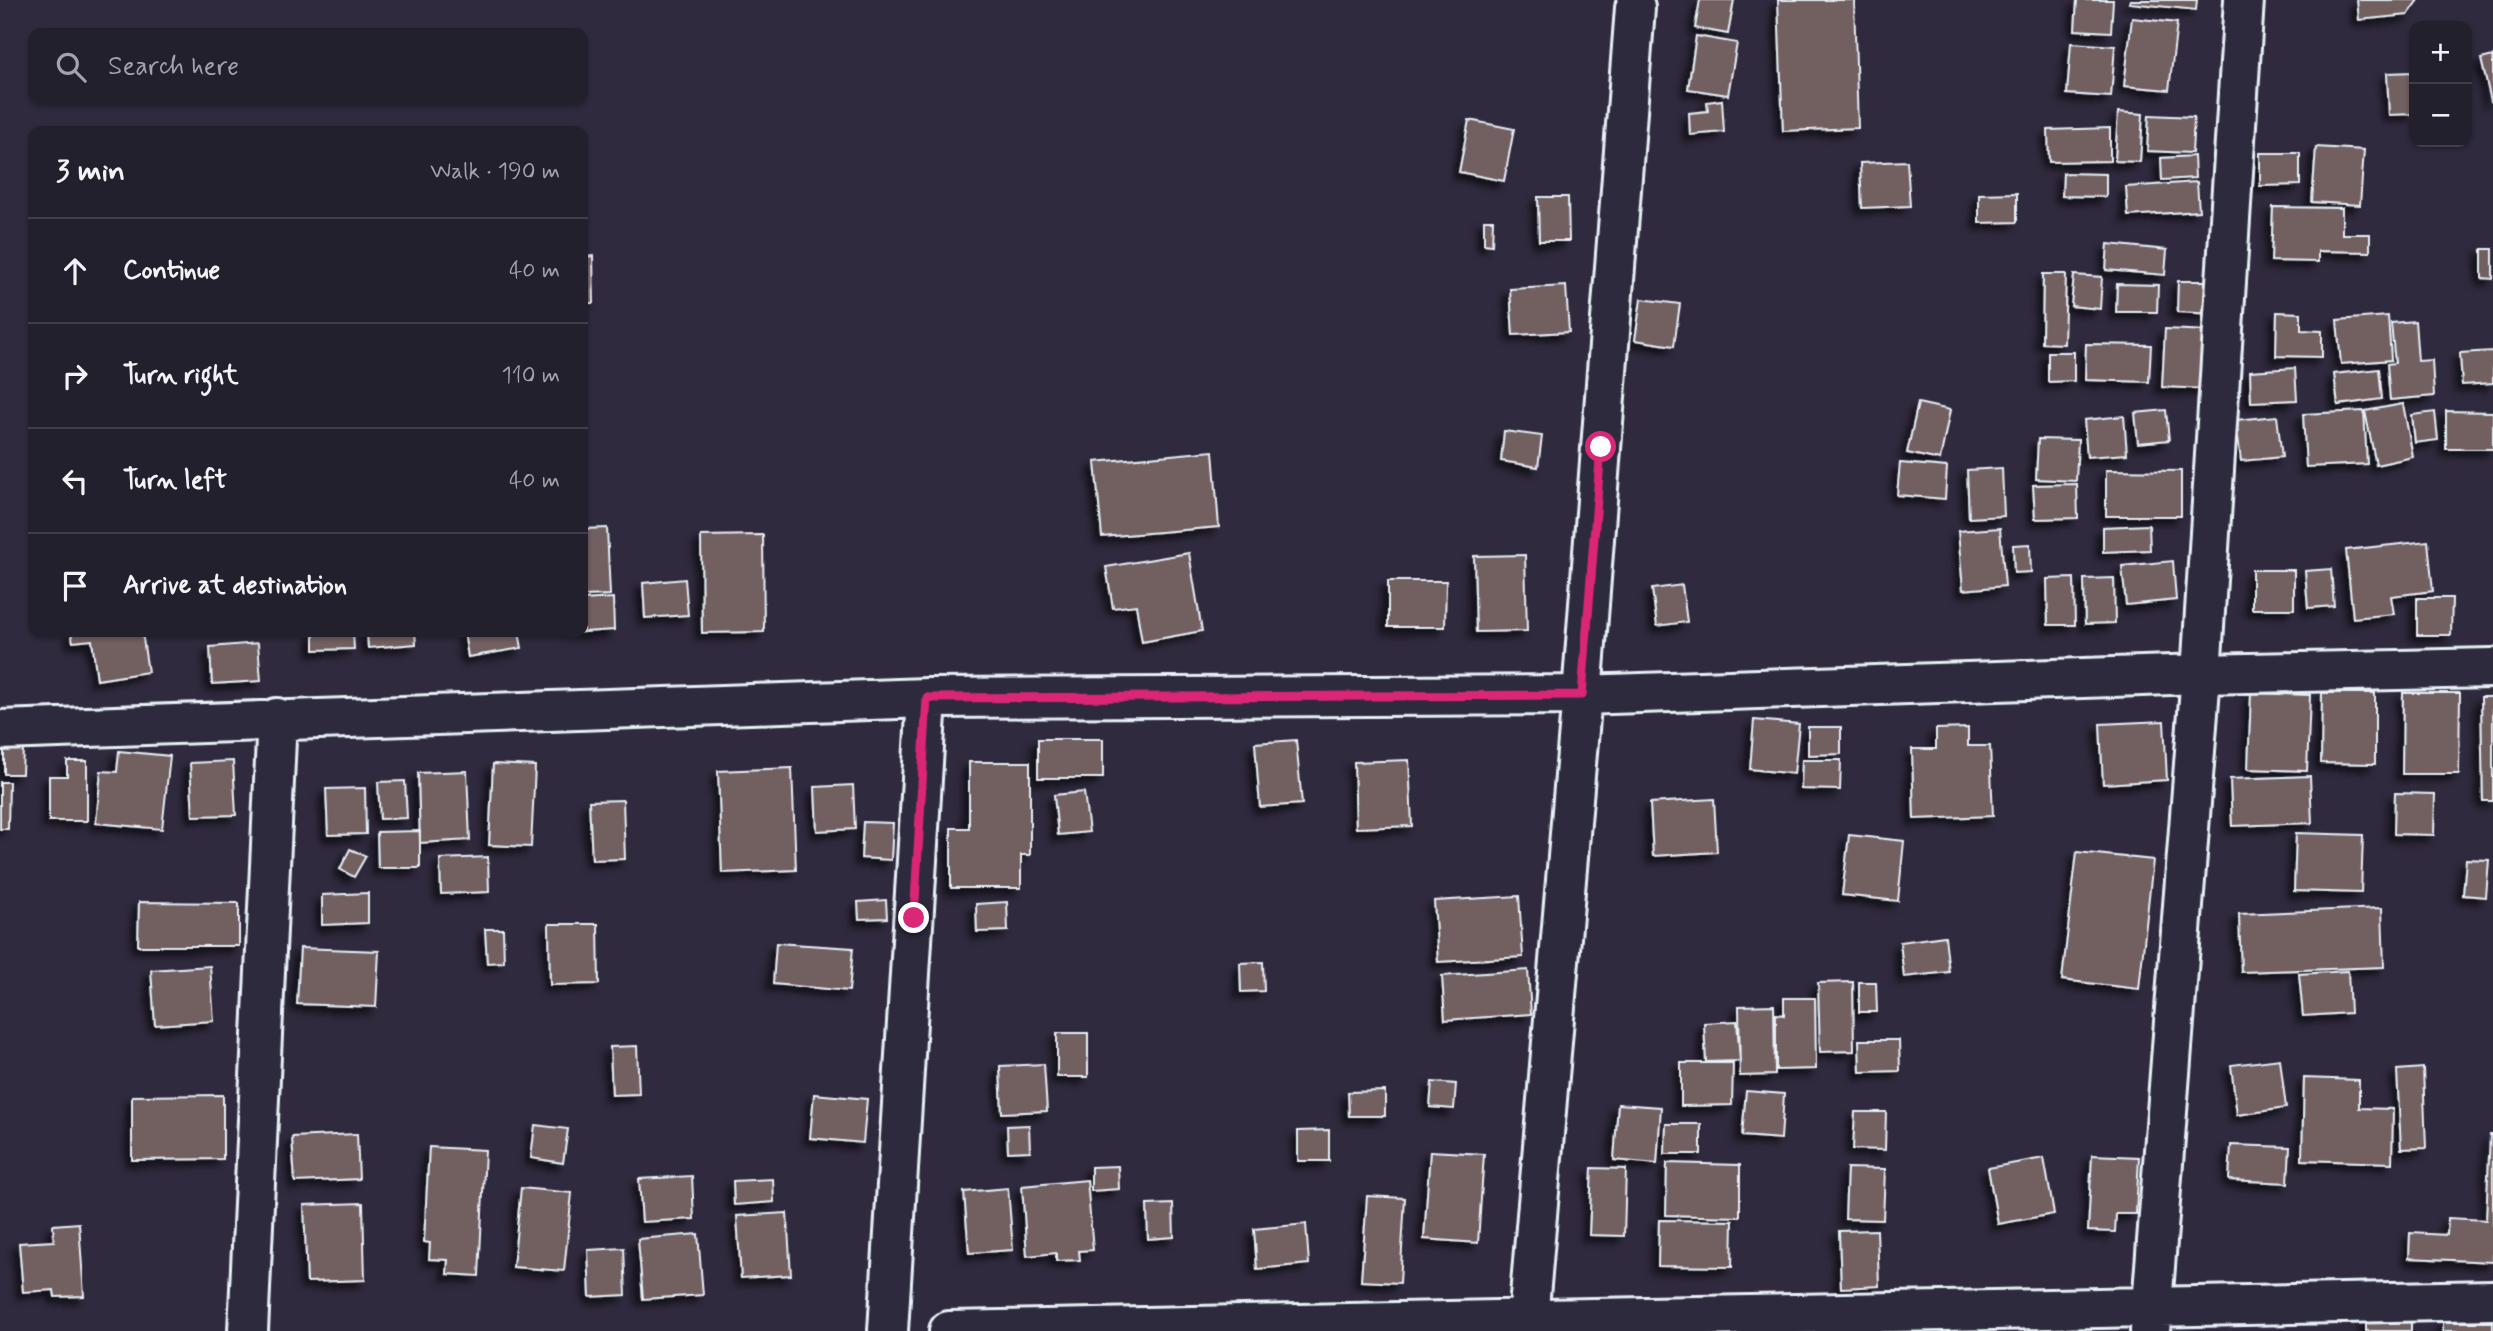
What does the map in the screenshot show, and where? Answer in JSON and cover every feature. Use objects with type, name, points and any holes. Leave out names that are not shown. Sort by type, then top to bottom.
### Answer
[{"type":"street","points":[[2150,1319],[2201,674],[2244,0]]},
{"type":"street","points":[[1527,1325],[1582,695],[1635,8]]},
{"type":"street","points":[[0,730],[277,718],[927,698],[1582,695],[2201,674],[2493,668]]},
{"type":"street","points":[[888,1331],[927,698]]},
{"type":"street","points":[[248,1331],[277,718]]},
{"type":"street","points":[[949,1331],[2150,1319],[2493,1300]]},
{"type":"building","points":[[1700,0],[1734,0],[1728,34],[1695,28]]},
{"type":"building","points":[[1778,0],[1854,0],[1858,128],[1783,131]]},
{"type":"building","points":[[2077,0],[2113,0],[2111,32],[2075,30]]},
{"type":"building","points":[[2130,0],[2197,0],[2196,10],[2129,3]]},
{"type":"building","points":[[2357,0],[2419,0],[2408,15],[2359,20]]},
{"type":"building","points":[[2132,18],[2177,23],[2169,90],[2124,86]]},
{"type":"building","points":[[1696,36],[1737,43],[1728,95],[1688,89]]},
{"type":"building","points":[[2071,43],[2115,46],[2111,97],[2067,94]]},
{"type":"building","points":[[2493,56],[2493,100],[2491,101],[2481,59]]},
{"type":"building","points":[[2409,72],[2409,114],[2389,115],[2387,73]]},
{"type":"building","points":[[1722,100],[1724,132],[1690,135],[1689,113],[1708,111],[1707,102]]},
{"type":"building","points":[[2118,112],[2143,114],[2140,162],[2115,161]]},
{"type":"building","points":[[2149,115],[2194,117],[2192,153],[2147,151]]},
{"type":"building","points":[[1469,120],[1514,129],[1504,181],[1459,172]]},
{"type":"building","points":[[2110,128],[2110,161],[2049,162],[2048,130]]},
{"type":"building","points":[[2316,147],[2364,150],[2360,205],[2312,202]]},
{"type":"building","points":[[2260,153],[2300,153],[2300,185],[2260,186]]},
{"type":"building","points":[[2194,156],[2195,178],[2162,180],[2161,158]]},
{"type":"building","points":[[1907,161],[1910,206],[1862,208],[1860,163]]},
{"type":"building","points":[[2063,173],[2106,174],[2106,197],[2062,196]]},
{"type":"building","points":[[2197,182],[2199,211],[2128,216],[2126,187]]},
{"type":"building","points":[[2017,193],[2017,222],[1979,223],[1979,194]]},
{"type":"building","points":[[1538,197],[1568,197],[1569,241],[1539,241]]},
{"type":"building","points":[[2273,207],[2342,208],[2342,234],[2370,234],[2370,252],[2318,251],[2318,262],[2271,261]]},
{"type":"building","points":[[1484,220],[1493,220],[1492,245],[1484,244]]},
{"type":"building","points":[[2108,244],[2167,250],[2165,275],[2106,270]]},
{"type":"building","points":[[2482,249],[2493,249],[2493,279],[2482,278]]},
{"type":"building","points":[[588,256],[593,256],[594,303],[588,303]]},
{"type":"building","points":[[2043,274],[2066,274],[2064,344],[2042,343]]},
{"type":"building","points":[[2074,275],[2102,277],[2100,309],[2071,306]]},
{"type":"building","points":[[2178,281],[2215,281],[2215,314],[2177,312]]},
{"type":"building","points":[[2117,284],[2158,285],[2157,312],[2116,312]]},
{"type":"building","points":[[1566,286],[1569,332],[1513,335],[1510,289]]},
{"type":"building","points":[[1641,299],[1680,304],[1674,346],[1635,340]]},
{"type":"building","points":[[2277,312],[2301,313],[2301,330],[2322,331],[2322,357],[2276,356]]},
{"type":"building","points":[[2388,316],[2391,360],[2341,364],[2337,320]]},
{"type":"building","points":[[2415,321],[2418,361],[2432,360],[2434,396],[2390,400],[2387,364],[2395,363],[2391,323]]},
{"type":"building","points":[[2165,329],[2210,331],[2208,389],[2162,387]]},
{"type":"building","points":[[2086,344],[2151,345],[2149,382],[2085,380]]},
{"type":"building","points":[[2493,351],[2493,383],[2462,385],[2460,353]]},
{"type":"building","points":[[2048,352],[2074,352],[2074,381],[2048,382]]},
{"type":"building","points":[[2295,368],[2297,400],[2251,402],[2250,371]]},
{"type":"building","points":[[2379,369],[2382,399],[2338,405],[2334,374]]},
{"type":"building","points":[[1918,403],[1950,410],[1940,460],[1907,453]]},
{"type":"building","points":[[2403,404],[2413,457],[2376,465],[2365,411]]},
{"type":"building","points":[[2166,410],[2169,440],[2138,443],[2135,413]]},
{"type":"building","points":[[2364,411],[2367,464],[2306,467],[2303,414]]},
{"type":"building","points":[[2446,411],[2493,412],[2493,449],[2446,449]]},
{"type":"building","points":[[2435,412],[2438,440],[2415,443],[2412,415]]},
{"type":"building","points":[[2124,416],[2127,454],[2087,457],[2084,420]]},
{"type":"building","points":[[2277,416],[2282,457],[2241,461],[2236,420]]},
{"type":"building","points":[[1504,431],[1542,436],[1538,467],[1501,461]]},
{"type":"building","points":[[2038,439],[2078,440],[2076,481],[2036,479]]},
{"type":"building","points":[[1213,451],[1219,527],[1102,537],[1095,462]]},
{"type":"building","points":[[1900,463],[1947,467],[1945,499],[1897,495]]},
{"type":"building","points":[[2002,468],[2004,516],[1969,518],[1967,470]]},
{"type":"building","points":[[2106,470],[2181,471],[2181,516],[2106,516]]},
{"type":"building","points":[[2077,484],[2078,518],[2035,519],[2033,485]]},
{"type":"building","points":[[2149,525],[2150,550],[2103,552],[2103,527]]},
{"type":"building","points":[[607,528],[610,595],[588,596],[588,529]]},
{"type":"building","points":[[2000,528],[2005,586],[1963,590],[1958,531]]},
{"type":"building","points":[[763,535],[764,632],[702,633],[701,536]]},
{"type":"building","points":[[2428,541],[2433,591],[2391,596],[2394,614],[2353,618],[2346,550]]},
{"type":"building","points":[[2030,544],[2031,572],[2014,573],[2013,545]]},
{"type":"building","points":[[1189,553],[1202,631],[1142,642],[1136,605],[1113,608],[1106,567]]},
{"type":"building","points":[[1525,555],[1527,631],[1476,632],[1474,556]]},
{"type":"building","points":[[2173,561],[2176,600],[2126,605],[2122,566]]},
{"type":"building","points":[[2331,569],[2334,606],[2308,608],[2305,571]]},
{"type":"building","points":[[2252,570],[2294,570],[2294,609],[2252,609]]},
{"type":"building","points":[[2074,578],[2075,625],[2048,625],[2047,579]]},
{"type":"building","points":[[2114,578],[2115,623],[2085,624],[2084,579]]},
{"type":"building","points":[[685,579],[688,615],[645,618],[643,583]]},
{"type":"building","points":[[1388,581],[1446,581],[1445,627],[1388,627]]},
{"type":"building","points":[[1682,585],[1687,622],[1657,626],[1652,589]]},
{"type":"building","points":[[613,598],[614,630],[588,632],[588,600]]},
{"type":"building","points":[[2417,598],[2452,598],[2451,635],[2417,635]]},
{"type":"building","points":[[72,637],[143,637],[148,672],[97,680],[92,640],[73,642]]},
{"type":"building","points":[[314,637],[353,637],[354,649],[314,650]]},
{"type":"building","points":[[367,637],[415,637],[416,644],[368,648]]},
{"type":"building","points":[[465,637],[520,637],[522,648],[468,657]]},
{"type":"building","points":[[258,643],[261,681],[212,684],[210,647]]},
{"type":"building","points":[[2251,693],[2310,695],[2307,771],[2248,769]]},
{"type":"building","points":[[2322,693],[2375,693],[2375,764],[2321,763]]},
{"type":"building","points":[[2403,693],[2460,693],[2459,774],[2402,774]]},
{"type":"building","points":[[2481,697],[2493,697],[2493,801],[2483,801]]},
{"type":"building","points":[[1754,720],[1799,724],[1794,774],[1750,769]]},
{"type":"building","points":[[2164,721],[2167,780],[2103,784],[2100,724]]},
{"type":"building","points":[[1808,727],[1841,727],[1841,754],[1808,755]]},
{"type":"building","points":[[1968,728],[1968,746],[1990,746],[1993,816],[1914,819],[1912,749],[1936,749],[1936,729]]},
{"type":"building","points":[[1038,739],[1103,739],[1103,778],[1038,778]]},
{"type":"building","points":[[1296,740],[1302,804],[1260,807],[1255,743]]},
{"type":"building","points":[[4,749],[23,749],[22,774],[4,774]]},
{"type":"building","points":[[119,751],[170,756],[162,829],[96,823],[101,771],[117,772]]},
{"type":"building","points":[[1409,760],[1412,826],[1356,828],[1354,762]]},
{"type":"building","points":[[1802,760],[1841,760],[1840,790],[1801,789]]},
{"type":"building","points":[[67,761],[87,761],[87,821],[49,821],[49,776],[67,776]]},
{"type":"building","points":[[233,761],[236,815],[193,816],[190,763]]},
{"type":"building","points":[[969,762],[1030,762],[1030,855],[1021,855],[1021,888],[951,888],[951,828],[969,828]]},
{"type":"building","points":[[493,764],[535,766],[531,847],[489,845]]},
{"type":"building","points":[[792,768],[796,870],[722,873],[718,771]]},
{"type":"building","points":[[467,771],[470,840],[420,843],[418,773]]},
{"type":"building","points":[[2310,776],[2312,823],[2232,826],[2230,779]]},
{"type":"building","points":[[405,781],[407,818],[380,819],[378,782]]},
{"type":"building","points":[[0,782],[9,782],[8,829],[0,829]]},
{"type":"building","points":[[853,785],[855,829],[817,831],[815,787]]},
{"type":"building","points":[[365,788],[366,834],[328,835],[326,789]]},
{"type":"building","points":[[1084,792],[1089,832],[1058,835],[1054,795]]},
{"type":"building","points":[[2395,793],[2435,794],[2434,835],[2394,834]]},
{"type":"building","points":[[1714,799],[1717,852],[1653,856],[1650,803]]},
{"type":"building","points":[[623,800],[625,859],[592,860],[589,801]]},
{"type":"building","points":[[863,822],[893,823],[891,860],[861,858]]},
{"type":"building","points":[[420,831],[420,868],[378,868],[377,832]]},
{"type":"building","points":[[2296,833],[2363,835],[2361,893],[2294,891]]},
{"type":"building","points":[[1849,835],[1904,841],[1898,901],[1842,895]]},
{"type":"building","points":[[350,849],[366,856],[354,877],[340,869]]},
{"type":"building","points":[[2077,852],[2153,860],[2139,989],[2062,980]]},
{"type":"building","points":[[488,857],[489,892],[441,894],[440,859]]},
{"type":"building","points":[[2466,859],[2489,860],[2486,897],[2463,895]]},
{"type":"building","points":[[368,893],[368,923],[322,925],[322,895]]},
{"type":"building","points":[[1519,896],[1523,957],[1438,962],[1434,901]]},
{"type":"building","points":[[886,900],[887,918],[859,919],[858,902]]},
{"type":"building","points":[[139,902],[239,903],[239,946],[138,946]]},
{"type":"building","points":[[1007,902],[1008,931],[977,932],[976,904]]},
{"type":"building","points":[[2382,908],[2384,967],[2241,972],[2239,914]]},
{"type":"building","points":[[549,924],[598,924],[599,984],[550,985]]},
{"type":"building","points":[[485,929],[503,929],[504,962],[487,963]]},
{"type":"building","points":[[1945,936],[1949,972],[1904,977],[1900,942]]},
{"type":"building","points":[[776,943],[853,948],[849,991],[773,984]]},
{"type":"building","points":[[300,948],[379,951],[376,1007],[297,1004]]},
{"type":"building","points":[[1263,962],[1264,991],[1241,992],[1240,963]]},
{"type":"building","points":[[210,966],[214,1021],[155,1025],[151,970]]},
{"type":"building","points":[[1528,970],[1531,1014],[1445,1020],[1442,976]]},
{"type":"building","points":[[2348,971],[2350,1013],[2303,1016],[2299,974]]},
{"type":"building","points":[[1853,982],[1854,1051],[1820,1052],[1818,983]]},
{"type":"building","points":[[1859,982],[1876,982],[1877,1012],[1859,1012]]},
{"type":"building","points":[[1784,998],[1815,998],[1816,1069],[1776,1070],[1776,1014],[1784,1015]]},
{"type":"building","points":[[1774,1005],[1775,1075],[1740,1076],[1739,1006]]},
{"type":"building","points":[[1737,1021],[1740,1061],[1706,1062],[1704,1023]]},
{"type":"building","points":[[1057,1033],[1088,1033],[1088,1077],[1057,1077]]},
{"type":"building","points":[[1859,1040],[1899,1040],[1900,1071],[1860,1072]]},
{"type":"building","points":[[637,1046],[639,1094],[612,1095],[610,1047]]},
{"type":"building","points":[[2280,1059],[2286,1108],[2237,1115],[2231,1065]]},
{"type":"building","points":[[1681,1063],[1733,1063],[1732,1105],[1681,1106]]},
{"type":"building","points":[[1044,1064],[1047,1111],[1002,1113],[1000,1066]]},
{"type":"building","points":[[2423,1068],[2426,1148],[2401,1149],[2397,1070]]},
{"type":"building","points":[[2304,1078],[2359,1080],[2359,1108],[2393,1109],[2392,1163],[2302,1160]]},
{"type":"building","points":[[1432,1082],[1456,1084],[1454,1109],[1430,1107]]},
{"type":"building","points":[[1385,1091],[1385,1116],[1349,1116],[1348,1092]]},
{"type":"building","points":[[1746,1091],[1784,1094],[1781,1139],[1742,1136]]},
{"type":"building","points":[[814,1094],[867,1099],[863,1143],[810,1138]]},
{"type":"building","points":[[223,1095],[223,1159],[132,1160],[132,1096]]},
{"type":"building","points":[[1618,1104],[1661,1107],[1657,1164],[1614,1160]]},
{"type":"building","points":[[1855,1112],[1886,1112],[1885,1150],[1853,1149]]},
{"type":"building","points":[[1666,1124],[1701,1124],[1701,1154],[1665,1154]]},
{"type":"building","points":[[535,1125],[568,1129],[563,1163],[531,1158]]},
{"type":"building","points":[[1029,1125],[1030,1151],[1008,1152],[1007,1126]]},
{"type":"building","points":[[1329,1130],[1329,1161],[1298,1161],[1298,1131]]},
{"type":"building","points":[[357,1134],[359,1179],[295,1182],[292,1137]]},
{"type":"building","points":[[2490,1135],[2493,1135],[2493,1262],[2409,1258],[2410,1233],[2447,1235],[2448,1218],[2486,1220]]},
{"type":"building","points":[[2231,1145],[2290,1147],[2288,1183],[2229,1180]]},
{"type":"building","points":[[429,1147],[485,1150],[479,1276],[447,1274],[448,1260],[429,1259],[430,1243],[424,1242]]},
{"type":"building","points":[[1430,1151],[1484,1154],[1478,1243],[1424,1239]]},
{"type":"building","points":[[2092,1155],[2139,1157],[2136,1214],[2116,1214],[2115,1232],[2088,1231]]},
{"type":"building","points":[[2044,1158],[2054,1214],[1998,1224],[1988,1168]]},
{"type":"building","points":[[1667,1163],[1740,1165],[1740,1217],[1666,1215]]},
{"type":"building","points":[[1118,1166],[1119,1189],[1091,1191],[1091,1167]]},
{"type":"building","points":[[1592,1168],[1626,1169],[1624,1236],[1589,1235]]},
{"type":"building","points":[[1847,1168],[1885,1169],[1883,1220],[1845,1219]]},
{"type":"building","points":[[692,1176],[694,1219],[642,1222],[639,1179]]},
{"type":"building","points":[[773,1179],[774,1202],[734,1205],[733,1181]]},
{"type":"building","points":[[1087,1180],[1093,1250],[1079,1251],[1080,1260],[1056,1261],[1056,1253],[1027,1256],[1022,1186]]},
{"type":"building","points":[[521,1188],[572,1193],[564,1271],[513,1267]]},
{"type":"building","points":[[1008,1188],[1013,1250],[969,1253],[964,1192]]},
{"type":"building","points":[[1367,1196],[1405,1198],[1400,1283],[1361,1281]]},
{"type":"building","points":[[363,1203],[365,1280],[307,1282],[304,1205]]},
{"type":"building","points":[[1173,1204],[1174,1237],[1148,1239],[1147,1205]]},
{"type":"building","points":[[787,1213],[791,1275],[741,1278],[737,1216]]},
{"type":"building","points":[[1659,1220],[1733,1221],[1732,1267],[1658,1266]]},
{"type":"building","points":[[79,1223],[84,1296],[55,1297],[54,1290],[23,1292],[19,1243],[54,1241],[53,1225]]},
{"type":"building","points":[[1306,1224],[1309,1264],[1257,1269],[1254,1229]]},
{"type":"building","points":[[1877,1230],[1879,1286],[1841,1288],[1839,1231]]},
{"type":"building","points":[[698,1234],[703,1295],[643,1299],[638,1239]]},
{"type":"building","points":[[624,1248],[626,1295],[590,1297],[588,1250]]},
{"type":"building","points":[[2366,1317],[2411,1317],[2411,1331],[2366,1331]]},
{"type":"building","points":[[2443,1322],[2493,1322],[2493,1331],[2443,1331]]},
{"type":"route","points":[[914,918],[927,698],[1582,695],[1601,447]]}]
